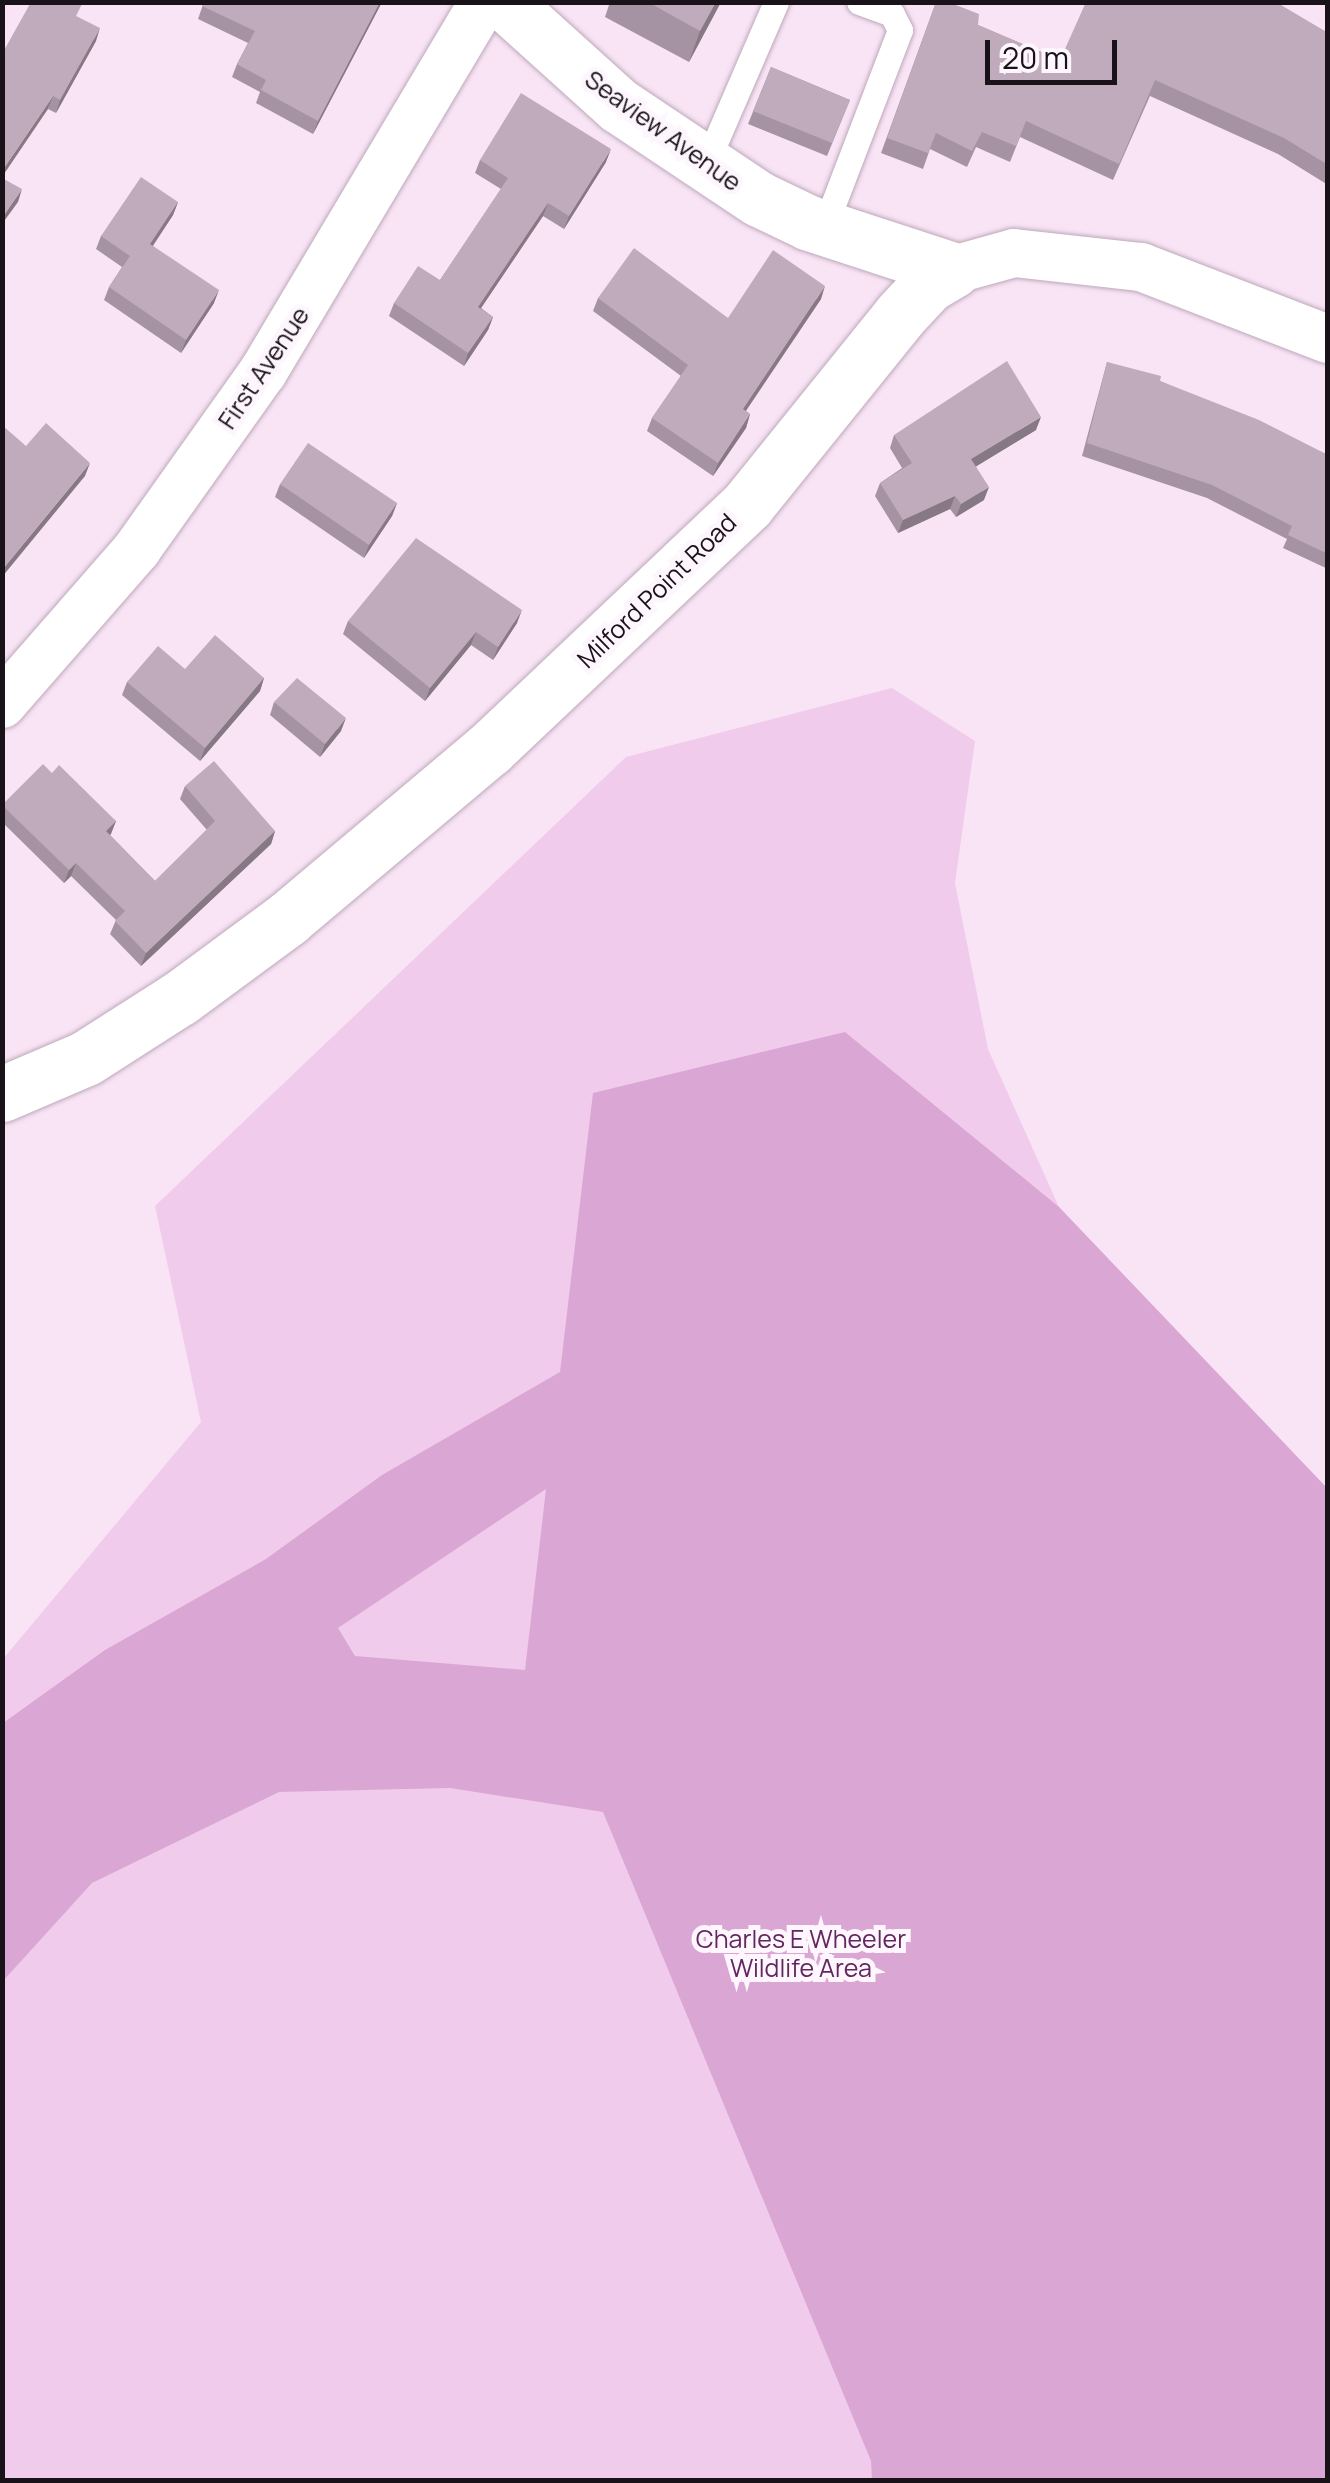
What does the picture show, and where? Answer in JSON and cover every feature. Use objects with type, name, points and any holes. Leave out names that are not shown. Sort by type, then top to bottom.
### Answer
[{"type":"street","name":"First Avenue","points":[[2,704],[137,549],[263,372],[484,2]]},
{"type":"street","name":"Seaview Avenue","points":[[504,2],[618,105],[706,166],[824,228],[953,270]]},
{"type":"street","name":"Milford Point Road","points":[[2,1094],[86,1058],[180,998],[287,918],[489,748],[747,505],[900,314],[928,285],[953,270],[1014,253],[1141,266],[1328,339]]},
{"type":"lane","points":[[706,166],[776,2]]},
{"type":"lane","points":[[824,228],[900,30],[892,14],[858,2]]},
{"type":"green space","name":"Charles E Wheeler Wildlife Area","points":[[892,688],[975,741],[955,883],[988,1049],[1059,1207],[1327,1488],[1327,2480],[3,2480],[3,1659],[201,1422],[155,1206],[626,757]]},
{"type":"shaded area","name":"Charles E Wheeler Wildlife Area","points":[[845,1032],[1059,1207],[1327,1488],[1327,2480],[872,2480],[871,2461],[603,1812],[450,1788],[279,1792],[92,1883],[3,1981],[3,1723],[105,1650],[266,1559],[382,1475],[560,1372],[593,1093]],"holes":[[[546,1489],[525,1670],[355,1656],[338,1628]]]},
{"type":"building","points":[[31,2],[83,2],[76,16],[100,28],[60,100],[53,96],[2,171],[2,54]]},
{"type":"building","points":[[204,2],[380,2],[318,121],[261,90],[266,80],[237,64],[255,31],[202,6]]},
{"type":"building","points":[[648,2],[716,2],[700,31]]},
{"type":"building","points":[[936,2],[948,2],[979,14],[978,25],[1060,60],[1086,2],[1276,2],[1328,33],[1328,165],[1284,138],[1155,80],[1119,164],[1026,121],[1016,146],[982,132],[972,151],[936,133],[928,153],[887,138]]},
{"type":"building","points":[[771,67],[850,100],[832,143],[753,111]]},
{"type":"building","points":[[521,93],[611,149],[569,216],[548,203],[478,307],[493,317],[468,353],[394,303],[418,266],[440,280],[508,178],[480,160]]},
{"type":"building","points":[[141,177],[178,202],[150,244],[219,290],[186,340],[109,287],[130,256],[101,236]]},
{"type":"building","points":[[2,178],[22,189],[2,218]]},
{"type":"building","points":[[634,248],[728,318],[773,250],[825,286],[743,409],[750,414],[718,463],[652,418],[688,365],[598,298]]},
{"type":"building","points":[[1007,361],[1041,417],[971,459],[989,487],[961,504],[955,496],[903,520],[880,483],[912,463],[894,435]]},
{"type":"building","points":[[1107,362],[1161,376],[1160,381],[1259,420],[1328,455],[1328,554],[1288,535],[1292,526],[1212,485],[1087,443]]},
{"type":"building","points":[[46,423],[90,463],[2,570],[2,425],[26,446]]},
{"type":"building","points":[[308,443],[397,503],[369,545],[280,484]]},
{"type":"building","points":[[416,538],[522,610],[498,647],[476,632],[430,688],[348,621]]},
{"type":"building","points":[[215,635],[264,678],[205,748],[127,682],[158,646],[185,669]]},
{"type":"building","points":[[297,678],[346,718],[325,744],[274,702]]},
{"type":"building","points":[[214,761],[275,831],[146,953],[115,921],[125,911],[76,863],[69,870],[2,805],[43,764],[52,773],[59,765],[116,821],[106,831],[155,881],[215,821],[185,786]]}]
